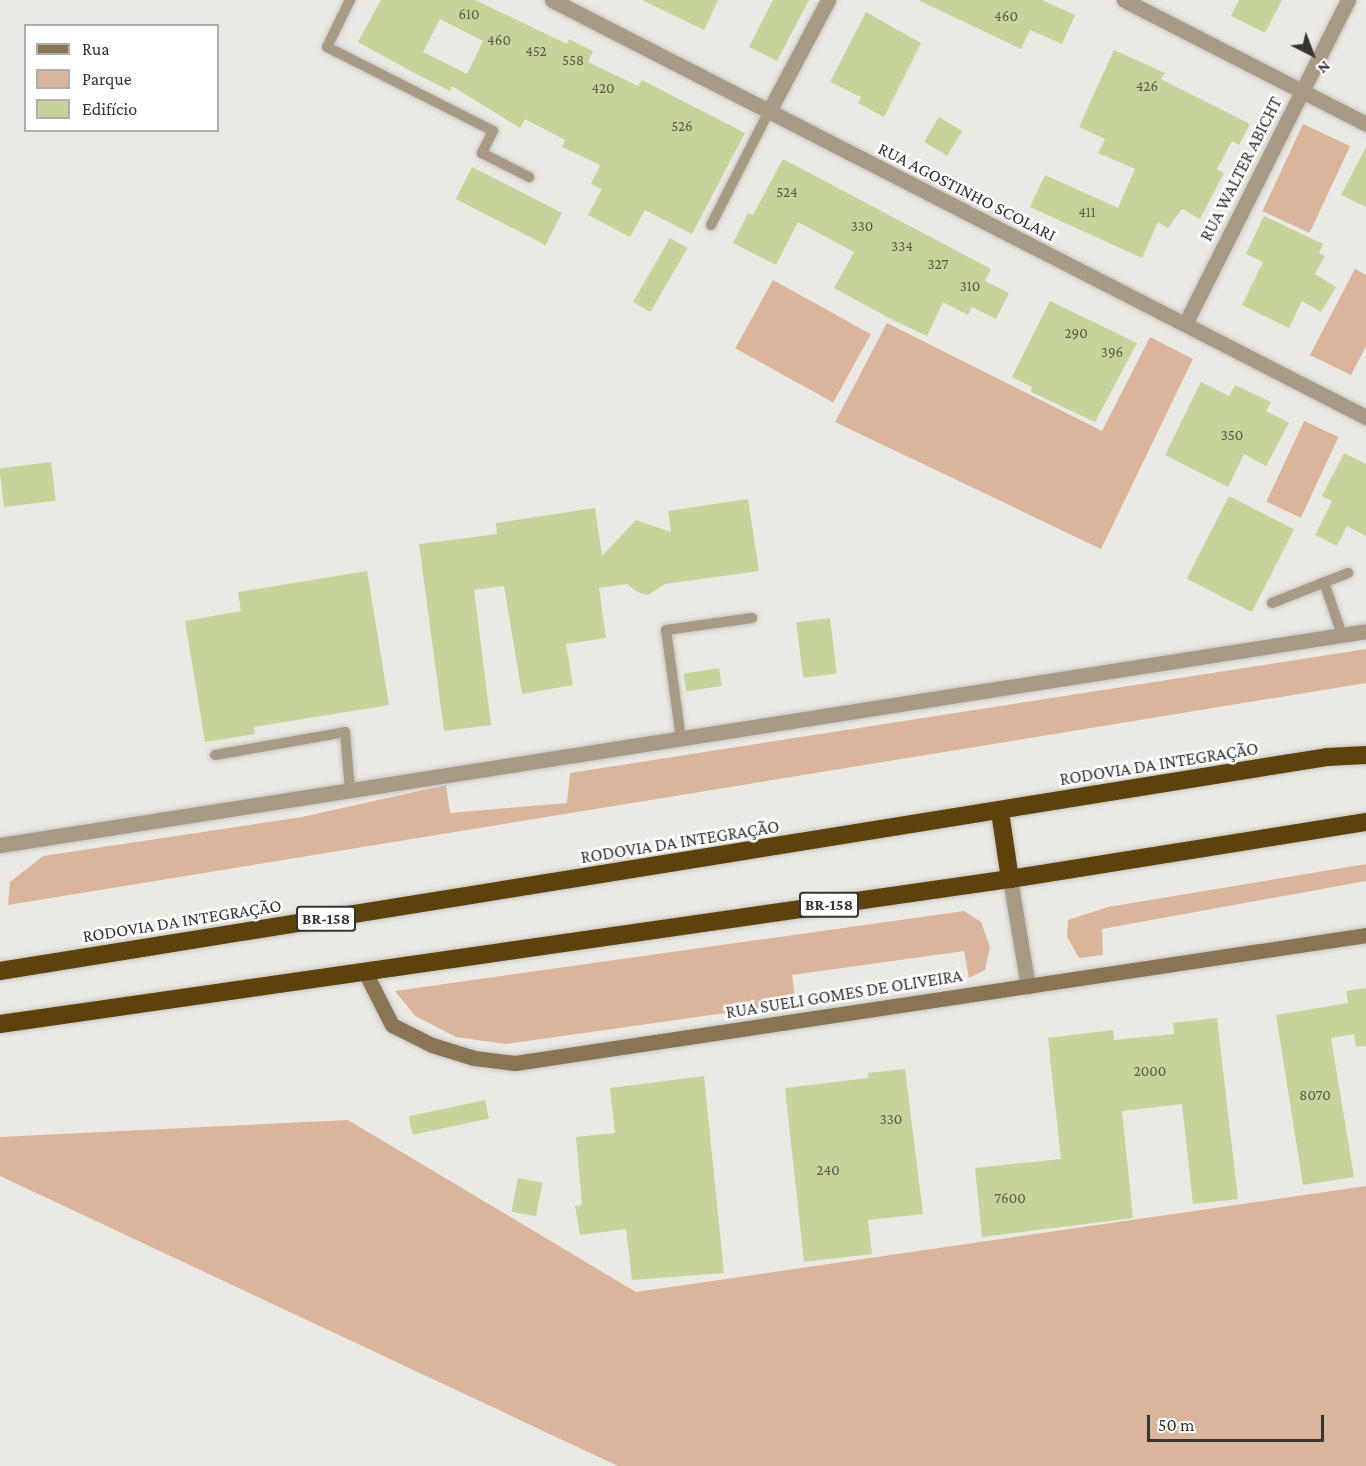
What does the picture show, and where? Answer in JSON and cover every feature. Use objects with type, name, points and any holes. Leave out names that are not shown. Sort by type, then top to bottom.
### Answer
[{"type":"highway","points":[[1327,757],[1366,745]]},
{"type":"highway","name":"RODOVIA DA INTEGRAÇÃO","points":[[0,971],[1000,812],[1327,757],[1366,755]]},
{"type":"highway","points":[[1000,812],[1010,879]]},
{"type":"highway","name":"BR-158","points":[[0,1024],[1010,879],[1366,822]]},
{"type":"street","name":"RUA AGOSTINHO SCOLARI","points":[[552,0],[768,113],[1366,417]]},
{"type":"street","points":[[768,113],[828,0]]},
{"type":"street","points":[[1124,0],[1366,124]]},
{"type":"street","name":"RUA WALTER ABICHT","points":[[1185,324],[1348,0]]},
{"type":"street","points":[[0,845],[1366,631]]},
{"type":"street","points":[[1010,879],[1028,986]]},
{"type":"street","name":"RUA SUELI GOMES DE OLIVEIRA","points":[[365,972],[392,1025],[432,1045],[474,1058],[515,1063],[1366,935]]},
{"type":"lane","points":[[350,0],[327,47],[493,131],[482,153],[529,177]]},
{"type":"lane","points":[[711,225],[768,113]]},
{"type":"lane","points":[[1272,603],[1348,573]]},
{"type":"lane","points":[[1324,582],[1342,635]]},
{"type":"lane","points":[[681,739],[666,630],[752,618]]},
{"type":"lane","points":[[215,755],[345,732],[350,790]]},
{"type":"green space","points":[[1303,124],[1350,146],[1310,233],[1262,211]]},
{"type":"green space","points":[[1355,269],[1366,275],[1366,346],[1351,375],[1310,355]]},
{"type":"green space","points":[[773,280],[871,334],[833,403],[735,348]]},
{"type":"green space","points":[[887,323],[1102,431],[1150,337],[1193,359],[1101,549],[835,422]]},
{"type":"green space","points":[[1304,421],[1338,437],[1301,518],[1266,502]]},
{"type":"green space","points":[[1366,649],[1366,683],[8,905],[10,882],[43,856],[302,817],[446,785],[450,813],[567,803],[570,773]]},
{"type":"green space","points":[[1366,864],[1366,881],[1102,929],[1103,955],[1079,958],[1067,937],[1068,920],[1108,907]]},
{"type":"green space","points":[[964,911],[981,922],[990,947],[985,970],[969,978],[964,951],[792,975],[796,1003],[506,1044],[456,1037],[415,1016],[395,991]]},
{"type":"green space","points":[[348,1120],[636,1292],[1366,1186],[1366,1466],[618,1466],[0,1176],[0,1137]]},
{"type":"building","points":[[381,0],[475,0],[567,44],[569,39],[593,51],[588,62],[638,86],[642,80],[745,133],[692,234],[645,210],[630,237],[588,215],[602,189],[591,184],[600,165],[562,147],[565,140],[525,119],[520,128],[452,86],[450,91],[358,42]],"holes":[[[440,19],[483,41],[467,74],[423,52]]]},
{"type":"building","points":[[642,0],[718,0],[704,30]]},
{"type":"building","points":[[773,0],[809,0],[777,61],[749,47]]},
{"type":"building","points":[[918,0],[1042,0],[1075,15],[1062,44],[1030,30],[1021,49]]},
{"type":"building","points":[[1239,0],[1282,0],[1265,33],[1231,16]]},
{"type":"building","points":[[866,12],[921,43],[884,117],[858,103],[861,97],[830,82]]},
{"type":"building","points":[[1114,50],[1165,73],[1161,79],[1250,124],[1239,145],[1232,141],[1217,169],[1224,173],[1200,219],[1182,209],[1168,228],[1158,222],[1142,258],[1030,207],[1045,175],[1118,208],[1135,169],[1098,153],[1105,139],[1079,127]]},
{"type":"building","points":[[939,117],[962,131],[947,156],[924,142]]},
{"type":"building","points":[[1366,147],[1366,207],[1341,195]]},
{"type":"building","points":[[783,159],[991,269],[985,281],[1009,293],[996,319],[972,307],[968,315],[943,302],[927,336],[889,318],[834,288],[854,252],[798,222],[776,265],[733,243],[748,213],[753,215]]},
{"type":"building","points":[[472,167],[562,213],[546,245],[456,199]]},
{"type":"building","points":[[1264,216],[1323,244],[1319,253],[1325,256],[1315,274],[1336,287],[1321,312],[1302,301],[1289,328],[1242,305],[1263,262],[1246,254]]},
{"type":"building","points":[[670,238],[687,248],[650,312],[633,302]]},
{"type":"building","points":[[1050,301],[1137,343],[1095,422],[1031,392],[1032,387],[1012,377]]},
{"type":"building","points":[[1201,382],[1229,396],[1235,385],[1271,402],[1266,411],[1289,423],[1266,466],[1244,454],[1228,487],[1165,455]]},
{"type":"building","points":[[1344,453],[1366,464],[1366,536],[1347,526],[1337,546],[1315,535],[1332,501],[1322,496]]},
{"type":"building","points":[[51,462],[56,501],[4,507],[0,468]]},
{"type":"building","points":[[1229,496],[1294,529],[1252,612],[1187,579]]},
{"type":"building","points":[[748,499],[759,571],[665,584],[648,595],[637,592],[627,584],[599,588],[606,638],[566,644],[573,685],[522,694],[504,586],[474,590],[491,725],[444,731],[419,544],[497,534],[496,523],[595,508],[602,556],[636,520],[671,532],[668,511]]},
{"type":"building","points":[[367,571],[389,705],[254,727],[255,734],[205,742],[185,621],[241,611],[238,592]]},
{"type":"building","points":[[830,618],[837,674],[803,678],[796,622]]},
{"type":"building","points":[[719,668],[722,686],[686,691],[683,674]]},
{"type":"building","points":[[1366,988],[1366,1046],[1356,1047],[1354,1034],[1331,1038],[1354,1177],[1303,1185],[1276,1015],[1348,1003],[1346,991]]},
{"type":"building","points":[[1217,1018],[1238,1199],[1193,1204],[1182,1104],[1122,1111],[1133,1218],[982,1237],[975,1168],[1061,1159],[1048,1038],[1113,1030],[1114,1040],[1174,1034],[1173,1023]]},
{"type":"building","points":[[905,1069],[923,1214],[868,1220],[872,1254],[804,1262],[785,1088],[868,1078],[868,1073]]},
{"type":"building","points":[[704,1076],[724,1273],[632,1280],[626,1229],[580,1235],[575,1206],[582,1205],[576,1137],[615,1133],[610,1088]]},
{"type":"building","points":[[485,1100],[489,1119],[413,1135],[409,1116]]},
{"type":"building","points":[[518,1178],[543,1183],[536,1216],[512,1211]]}]
